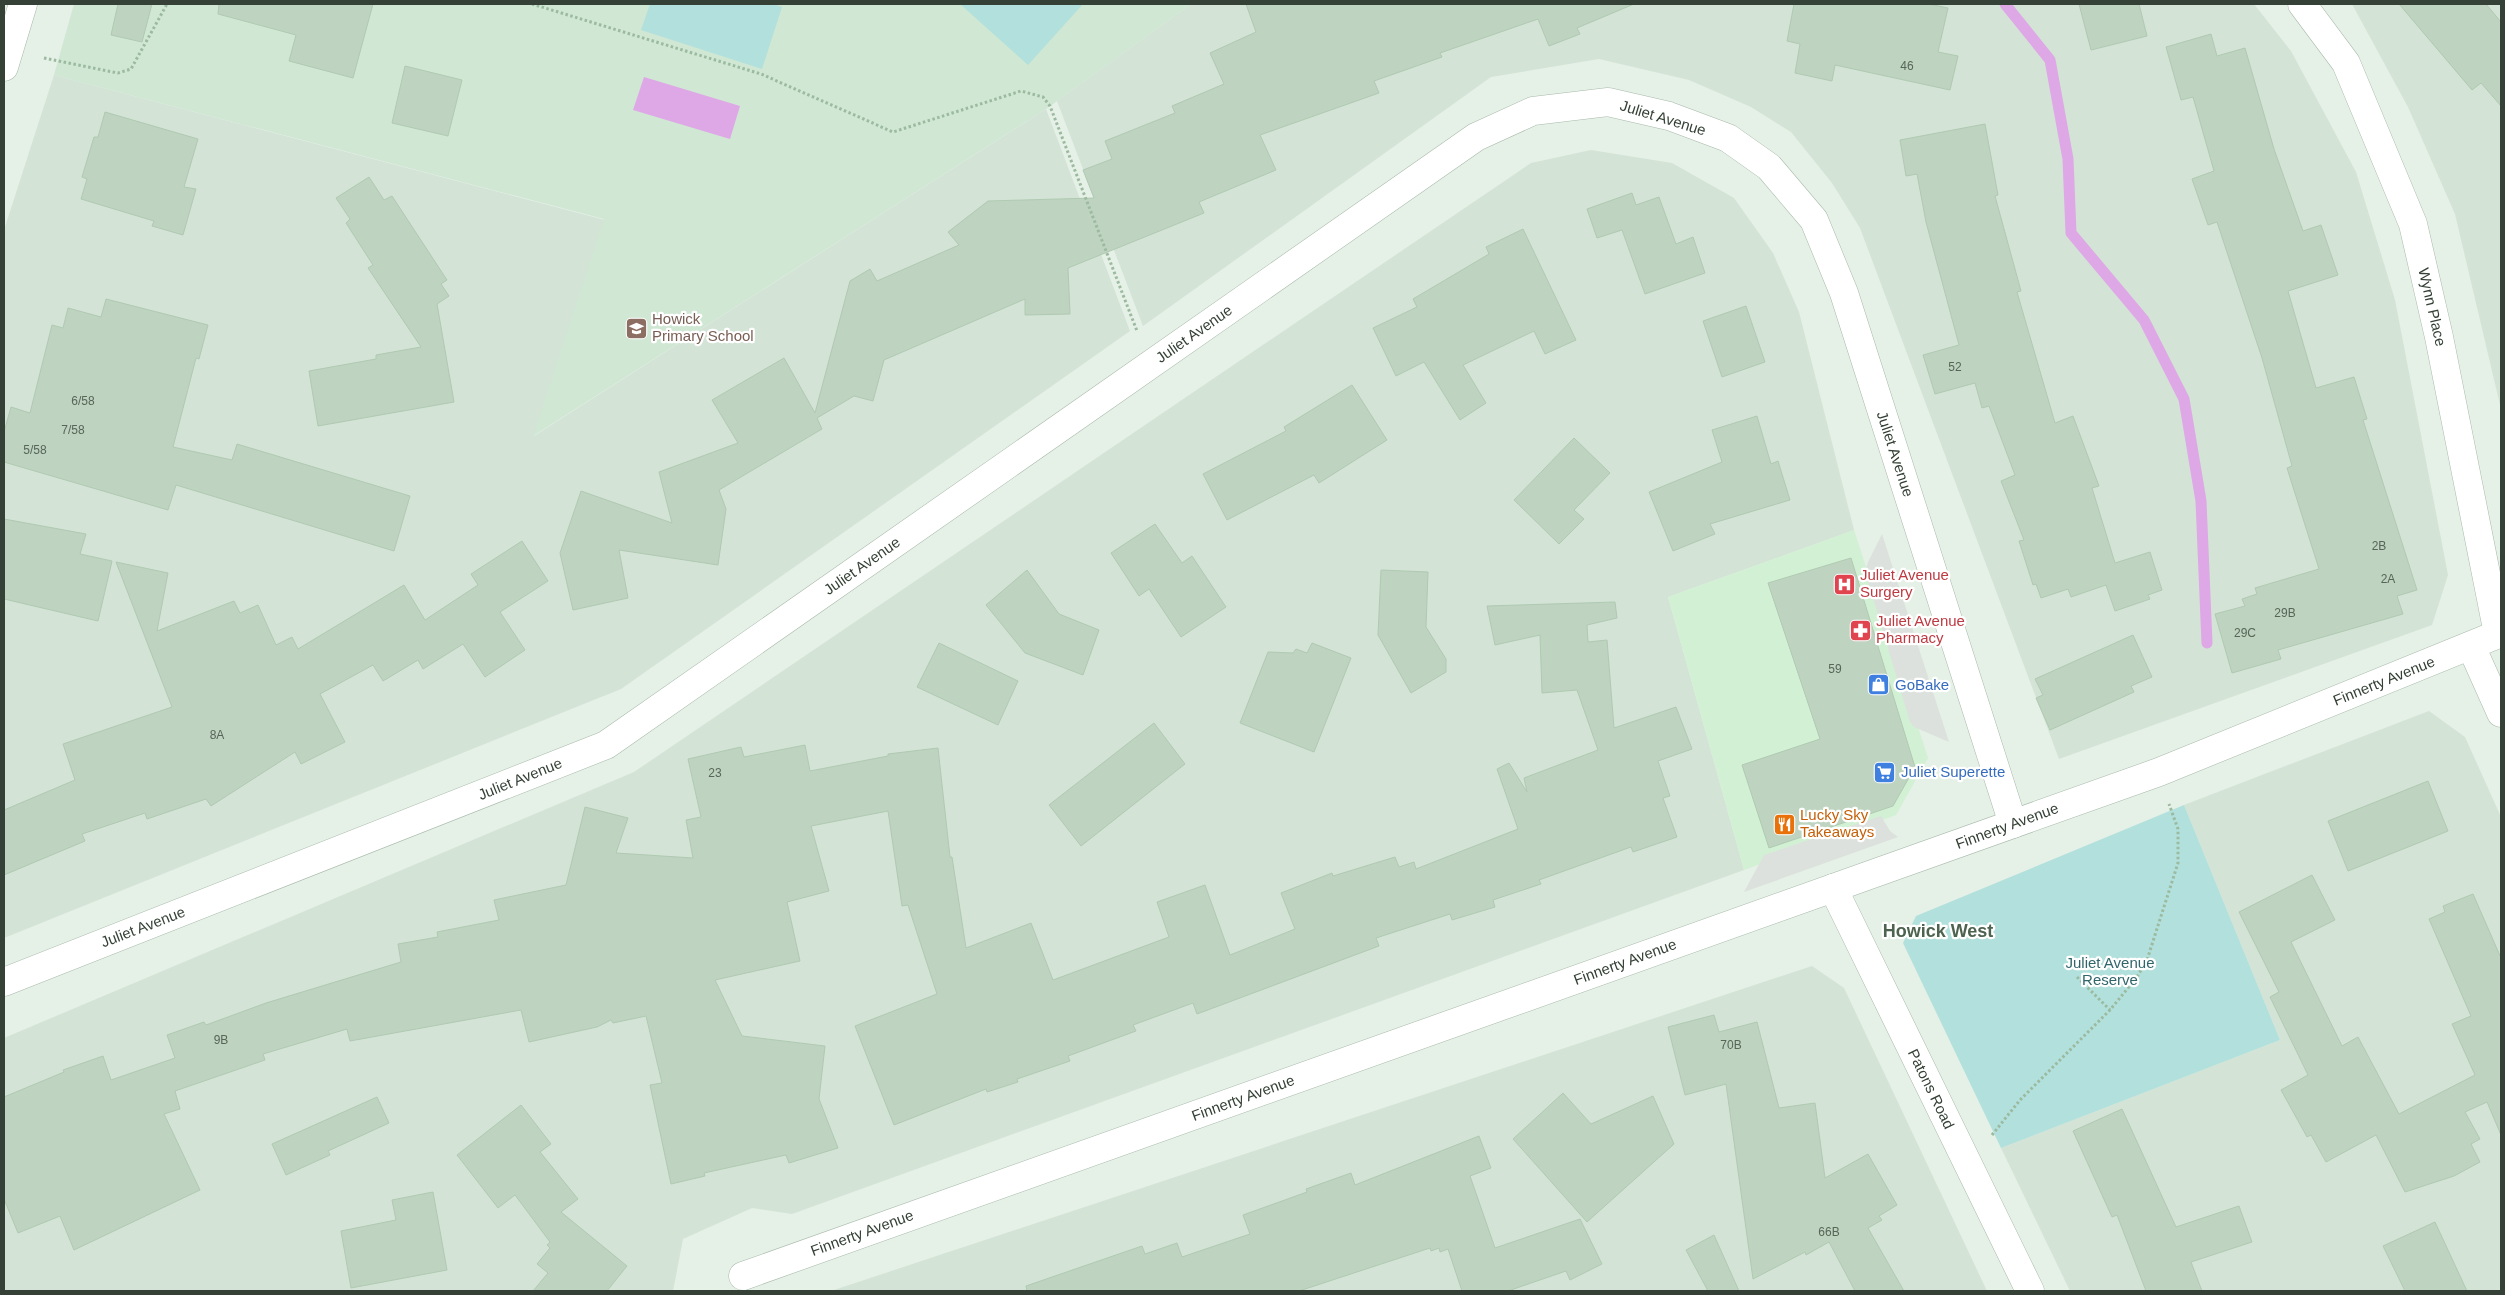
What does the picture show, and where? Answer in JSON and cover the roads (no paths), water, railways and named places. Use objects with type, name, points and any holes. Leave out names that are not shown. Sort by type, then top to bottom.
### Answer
[{"type":"street","points":[[6,59],[22,4]]},
{"type":"street","name":"Wynn Place","points":[[2302,4],[2346,63],[2413,224],[2439,336],[2500,634]]},
{"type":"street","name":"Juliet Avenue","points":[[4,982],[606,745],[1476,137],[1533,111],[1608,102],[1669,116],[1728,138],[1768,167],[1814,220],[1844,293],[2013,824]]},
{"type":"street","name":"Finnerty Avenue","points":[[743,1276],[2159,772],[2500,634]]},
{"type":"street","points":[[2471,646],[2501,713]]},
{"type":"street","name":"Patons Road","points":[[1833,888],[2030,1291]]},
{"type":"waterway","points":[[2005,4],[2050,60],[2068,159],[2071,233],[2144,320],[2184,399],[2201,501],[2207,643]]},
{"type":"place","name":"Howick Primary School","points":[[636,328]]},
{"type":"place","name":"Juliet Avenue Surgery","points":[[1844,584]]},
{"type":"place","name":"Juliet Avenue Pharmacy","points":[[1860,630]]},
{"type":"place","name":"GoBake","points":[[1879,685]]},
{"type":"place","name":"Juliet Superette","points":[[1885,772]]},
{"type":"place","name":"Lucky Sky Takeaways","points":[[1784,824]]},
{"type":"district","name":"Howick West","points":[[1938,931]]},
{"type":"park label","name":"Juliet Avenue Reserve","points":[[2110,972]]}]
